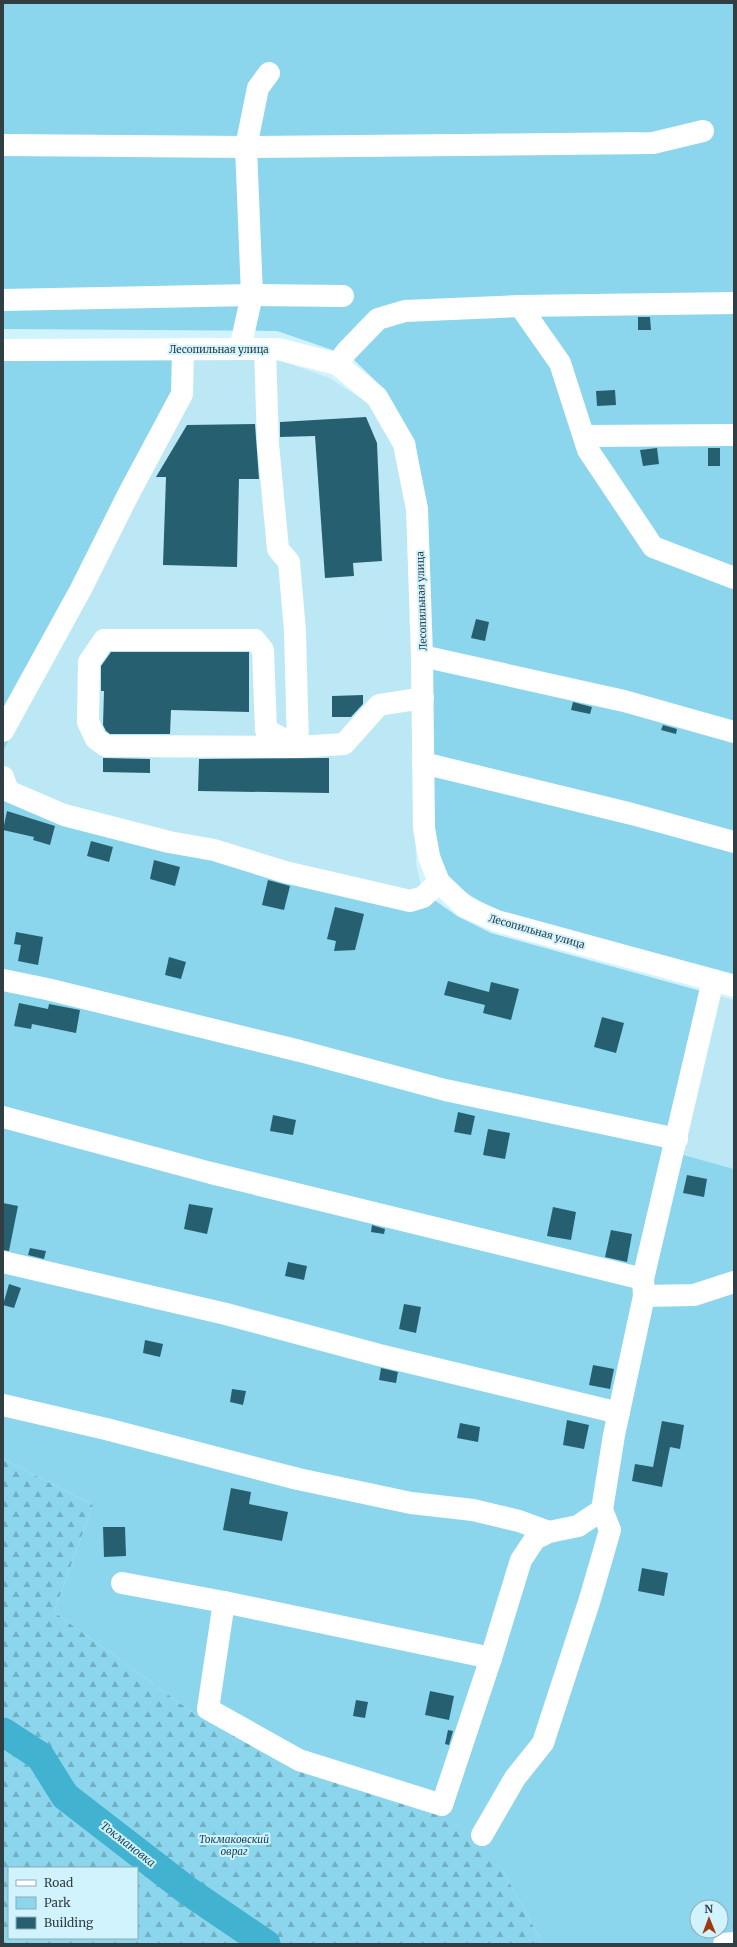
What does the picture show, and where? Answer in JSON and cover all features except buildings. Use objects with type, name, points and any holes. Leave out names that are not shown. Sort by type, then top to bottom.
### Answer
[{"type":"street","points":[[240,349],[252,295],[246,147],[258,88],[268,73]]},
{"type":"street","points":[[3,145],[246,147],[652,143],[703,131]]},
{"type":"street","points":[[424,295],[734,289]]},
{"type":"street","points":[[3,300],[252,295],[343,296]]},
{"type":"street","points":[[337,364],[347,350],[378,319],[405,311],[520,306],[734,303]]},
{"type":"street","points":[[520,306],[560,363],[588,450],[653,547],[734,578]]},
{"type":"street","points":[[265,349],[268,444],[278,549],[289,562],[295,631],[298,746]]},
{"type":"street","name":"Лесопильная улица","points":[[3,350],[278,349],[337,364],[377,398],[404,444],[417,509],[423,698],[424,828],[429,857],[439,882],[465,907],[497,921],[734,986]]},
{"type":"street","points":[[3,730],[81,589],[182,394],[183,350]]},
{"type":"street","points":[[584,436],[734,435]]},
{"type":"street","points":[[298,746],[266,730],[263,650],[255,640],[104,640],[90,658],[88,722],[96,739],[106,746],[298,746],[344,744],[378,705],[423,698]]},
{"type":"street","points":[[422,656],[624,701],[734,732]]},
{"type":"street","points":[[423,763],[632,814],[734,842]]},
{"type":"street","points":[[5,788],[64,816],[169,842],[214,850],[285,872],[410,901],[423,897],[439,882]]},
{"type":"street","points":[[3,980],[47,989],[231,1034],[445,1090],[677,1139]]},
{"type":"street","points":[[482,1835],[515,1778],[543,1743],[590,1599],[610,1530],[602,1510],[614,1435],[644,1287],[713,980]]},
{"type":"street","points":[[3,1117],[644,1287],[694,1295],[734,1282]]},
{"type":"street","points":[[3,1262],[226,1314],[379,1355],[619,1413]]},
{"type":"street","points":[[3,1405],[106,1429],[298,1479],[412,1503],[473,1510],[519,1521],[550,1532]]},
{"type":"street","points":[[224,1602],[208,1709],[299,1760],[442,1805],[492,1658],[521,1560],[535,1539],[550,1532],[578,1526],[602,1510]]},
{"type":"street","points":[[122,1583],[224,1602],[492,1658]]},
{"type":"street","points":[[724,1944],[734,1943]]},
{"type":"shaded area","points":[[188,359],[279,360],[330,378],[369,404],[395,449],[408,515],[416,863],[420,882],[424,890],[414,896],[64,811],[3,775],[3,751],[188,399]]},
{"type":"shaded area","points":[[708,993],[734,1000],[734,1169],[668,1151]]},
{"type":"green space","points":[[3,3],[734,3],[734,974],[499,911],[459,888],[450,878],[442,860],[434,827],[426,510],[415,441],[382,387],[350,356],[277,331],[3,329]]},
{"type":"green space","points":[[188,359],[188,399],[3,751],[3,361]]},
{"type":"green space","points":[[3,799],[433,899],[457,916],[491,933],[708,993],[669,1151],[734,1169],[734,1944],[543,1944],[503,1871],[192,1712],[54,1612],[93,1505],[3,1459]]},
{"type":"green space","name":"Токмаковский овраг","points":[[3,1459],[93,1505],[54,1612],[192,1712],[297,1765],[431,1807],[503,1871],[543,1944],[3,1944]]},
{"type":"waterway","name":"Токмановка","points":[[3,1732],[40,1756],[65,1796],[188,1891],[266,1944]]}]
